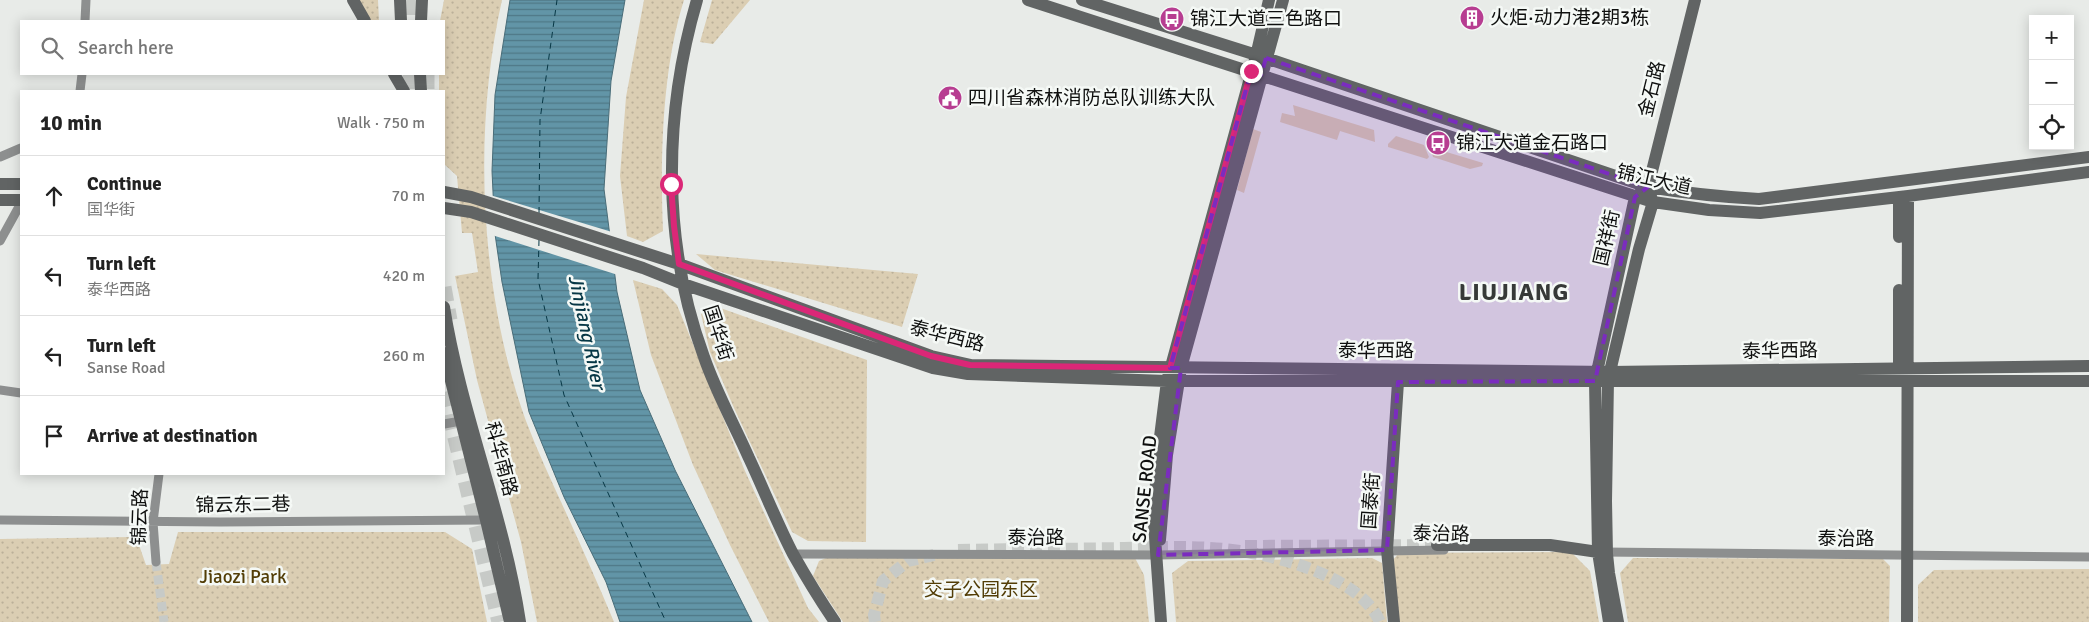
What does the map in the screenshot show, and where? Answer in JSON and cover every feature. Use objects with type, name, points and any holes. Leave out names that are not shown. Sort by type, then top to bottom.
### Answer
[{"type":"street","points":[[85,20],[86,0]]},
{"type":"street","points":[[353,0],[364,20]]},
{"type":"street","points":[[400,0],[401,20]]},
{"type":"street","points":[[421,20],[422,0]]},
{"type":"street","name":"国华街","points":[[697,0],[680,71],[673,139],[671,184],[674,226],[683,284],[704,358],[793,554],[835,622]]},
{"type":"street","name":"锦江大道","points":[[1028,0],[1653,202],[1708,210],[1760,213],[1903,197],[2089,172]]},
{"type":"street","name":"锦江大道","points":[[1082,0],[1261,57],[1648,187],[1710,197],[1760,199],[2089,157]]},
{"type":"street","name":"SANSE ROAD","points":[[1261,57],[1269,0]]},
{"type":"street","name":"SANSE ROAD","points":[[1161,622],[1158,555],[1163,522],[1172,381],[1256,73],[1283,0]]},
{"type":"street","name":"金石路","points":[[1648,187],[1695,0]]},
{"type":"street","points":[[80,90],[82,75]]},
{"type":"street","points":[[395,75],[403,90]]},
{"type":"street","points":[[403,75],[404,90]]},
{"type":"street","points":[[420,75],[420,90]]},
{"type":"street","points":[[0,157],[20,148]]},
{"type":"street","points":[[0,184],[20,184]]},
{"type":"street","points":[[1648,187],[1653,202]]},
{"type":"street","name":"国祥街","points":[[1609,622],[1602,553],[1603,376],[1635,197],[1648,187]]},
{"type":"street","name":"泰华西路","points":[[445,192],[471,196],[645,255],[679,264],[931,356],[970,365],[1603,376]]},
{"type":"street","points":[[1898,622],[1902,556],[1903,197]]},
{"type":"street","points":[[0,200],[20,201]]},
{"type":"street","name":"国祥街","points":[[1603,376],[1653,202]]},
{"type":"street","points":[[0,241],[20,203]]},
{"type":"street","name":"泰华西路","points":[[445,208],[471,212],[643,268],[683,284],[933,368],[968,374],[1172,381],[1398,382],[1603,376],[1903,374],[2089,366]]},
{"type":"street","name":"科华南路","points":[[445,313],[449,339],[496,509],[516,594],[520,622]]},
{"type":"street","name":"科华南路","points":[[445,357],[510,622]]},
{"type":"street","name":"泰华西路","points":[[1903,374],[2089,381]]},
{"type":"street","name":"国泰街","points":[[1394,622],[1387,550],[1398,382]]},
{"type":"street","points":[[0,390],[20,393]]},
{"type":"street","points":[[445,424],[461,421]]},
{"type":"street","name":"锦云路","points":[[156,562],[154,522],[159,475]]},
{"type":"street","name":"锦云东二巷","points":[[0,520],[154,522],[486,520]]},
{"type":"street","points":[[1437,545],[1550,545],[1602,553]]},
{"type":"street","name":"泰治路","points":[[793,554],[1158,555],[1387,550],[1902,556],[2089,556]]},
{"type":"street","name":"国祥街","points":[[1602,553],[1618,622]]},
{"type":"street","points":[[1902,556],[1907,622]]},
{"type":"highlighted area","points":[[1266,58],[1648,187],[1635,197],[1595,381],[1398,382],[1387,550],[1158,555],[1181,368],[1170,368],[1251,71],[1261,75]]},
{"type":"green space","points":[[357,0],[378,0],[379,20],[368,20]]},
{"type":"green space","points":[[444,0],[502,0],[493,51],[487,104],[484,158],[490,267],[499,320],[511,372],[526,421],[614,622],[537,622],[521,542],[477,380],[455,276],[478,272],[472,233],[462,233],[457,176],[445,165],[445,90],[439,90],[439,75],[445,75],[445,20],[440,20]]},
{"type":"green space","points":[[644,0],[684,0],[671,55],[664,114],[663,231],[643,242],[627,236],[620,176],[626,97]]},
{"type":"green space","points":[[712,0],[750,0],[713,44],[700,42]]},
{"type":"green space","points":[[1293,105],[1374,130],[1375,142],[1340,131],[1337,140],[1280,122],[1282,113],[1295,116]]},
{"type":"green space","points":[[1253,129],[1261,132],[1244,193],[1237,190]]},
{"type":"green space","points":[[1396,136],[1424,145],[1429,157],[1427,159],[1388,147],[1388,144]]},
{"type":"green space","points":[[1430,147],[1483,163],[1482,166],[1470,169],[1433,157]]},
{"type":"green space","points":[[696,254],[918,274],[902,327],[715,270]]},
{"type":"green space","points":[[633,280],[662,289],[677,305],[745,471],[808,608],[819,622],[769,622],[730,545],[693,465],[651,355]]},
{"type":"green space","points":[[712,305],[867,360],[866,542],[808,541],[792,532],[710,352],[701,314]]},
{"type":"green space","name":"Jiaozi Park","points":[[178,532],[445,532],[472,549],[487,622],[0,622],[0,539],[132,537],[139,545],[146,565],[169,564]]},
{"type":"green space","points":[[1571,552],[1590,571],[1599,622],[1396,622],[1392,561],[1399,553]]},
{"type":"green space","name":"交子公园东区","points":[[826,558],[1135,558],[1144,575],[1149,622],[843,622],[813,576],[819,561]]},
{"type":"green space","points":[[1372,558],[1382,563],[1387,622],[1176,622],[1172,573],[1188,561]]},
{"type":"green space","points":[[1633,558],[1883,559],[1890,566],[1889,622],[1628,622],[1620,573]]},
{"type":"green space","points":[[2089,569],[2089,622],[1918,622],[1918,585],[1934,570]]},
{"type":"water","name":"Jinjiang River","points":[[510,0],[625,0],[611,81],[604,189],[617,292],[640,390],[675,470],[752,622],[620,622],[606,582],[564,497],[529,412],[502,282],[495,234],[492,171],[495,95]]},
{"type":"pier","points":[[490,195],[612,232],[618,275],[492,235]]},
{"type":"ferry route","points":[[539,213],[540,120],[557,0]]},
{"type":"ferry route","points":[[539,240],[538,279],[564,395],[666,622]]},
{"type":"tunnel","points":[[410,0],[410,20]]},
{"type":"tunnel","points":[[410,75],[410,90]]},
{"type":"tunnel","points":[[427,75],[427,90]]},
{"type":"tunnel","points":[[445,292],[450,320]]},
{"type":"tunnel","points":[[445,396],[499,622]]},
{"type":"tunnel","points":[[1245,546],[1437,545]]},
{"type":"tunnel","points":[[958,550],[1185,547],[1247,552],[1303,566],[1341,583],[1358,594],[1371,607],[1380,622]]},
{"type":"tunnel","points":[[875,622],[874,615],[883,581],[908,561],[934,555]]},
{"type":"tunnel","points":[[156,562],[164,622]]},
{"type":"place","name":"火炬·动力港2期3栋","points":[[1472,18]]},
{"type":"place","name":"锦江大道三色路口","points":[[1172,19]]},
{"type":"place","name":"四川省森林消防总队训练大队","points":[[950,98]]},
{"type":"place","name":"锦江大道金石路口","points":[[1438,143]]},
{"type":"district","name":"LIUJIANG","points":[[1514,292]]},
{"type":"route","points":[[671,184],[679,264],[931,356],[970,365],[1170,368],[1251,71]]}]
